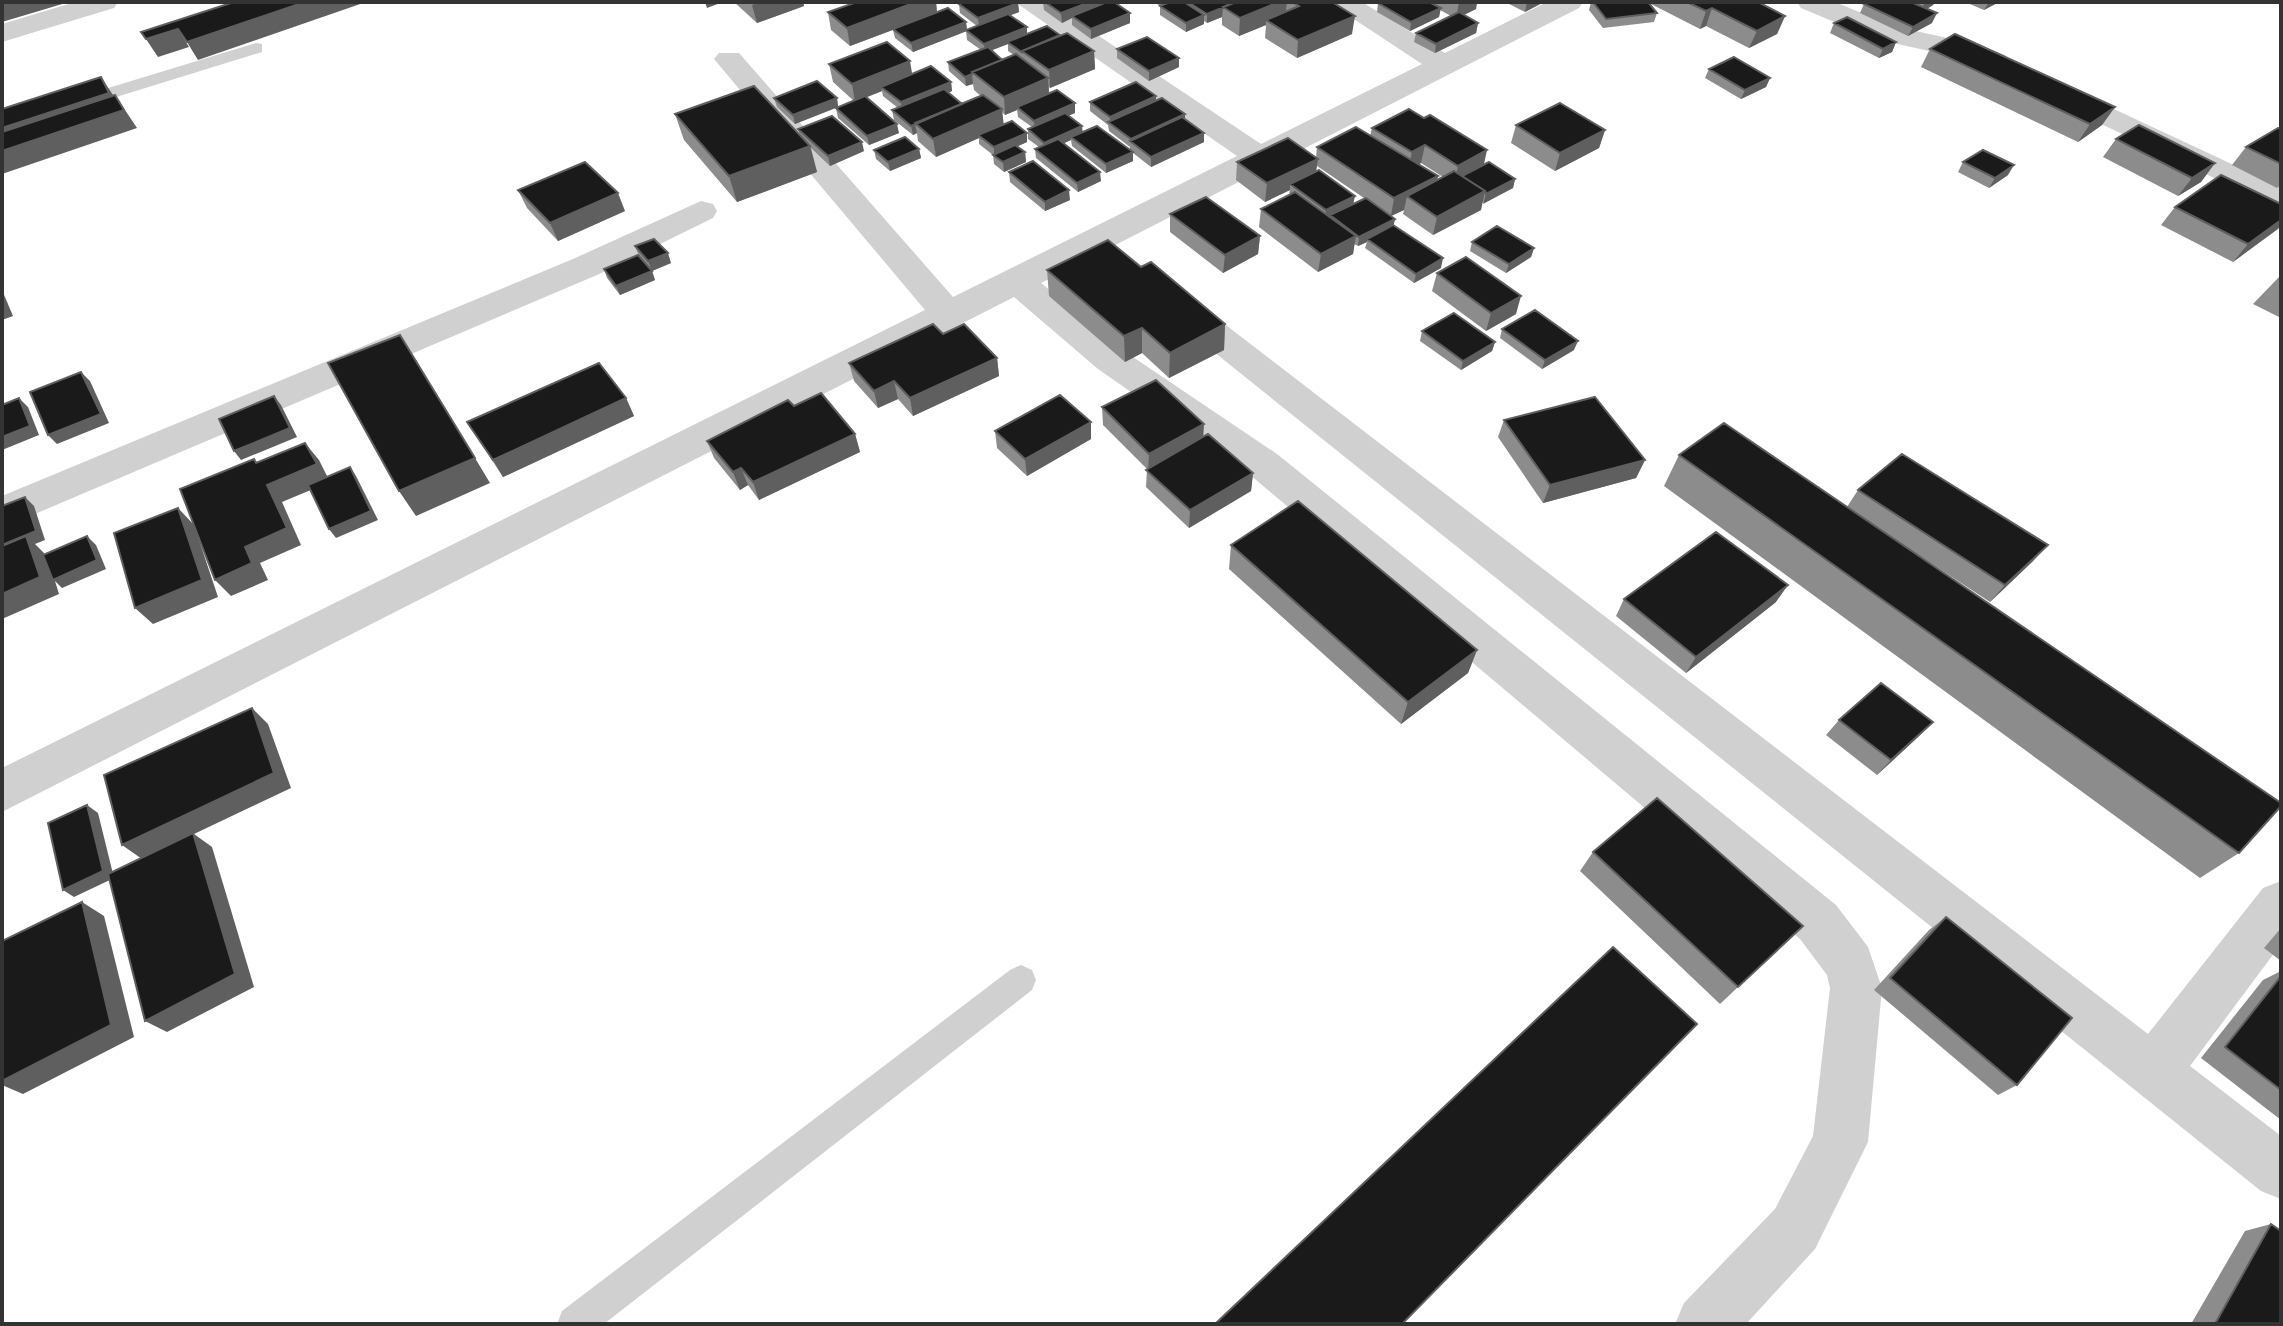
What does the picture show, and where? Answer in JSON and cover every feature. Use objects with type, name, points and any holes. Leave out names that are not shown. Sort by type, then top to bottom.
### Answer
[{"type":"street","points":[[2,33],[104,2]]},
{"type":"street","points":[[1029,2],[1261,158]]},
{"type":"street","points":[[1342,2],[1446,66]]},
{"type":"street","points":[[2,791],[1569,2]]},
{"type":"street","points":[[1811,2],[1885,33],[1969,51],[2281,200]]},
{"type":"street","points":[[729,59],[948,314]]},
{"type":"street","points":[[2,513],[585,267],[701,211]]},
{"type":"street","points":[[1096,240],[1624,659],[2281,1171]]},
{"type":"street","points":[[1016,280],[1111,360],[1263,464],[1818,922],[1850,964],[1856,988],[1840,1142],[1795,1229],[1705,1324]]},
{"type":"street","points":[[2154,1070],[2281,904]]},
{"type":"lane","points":[[62,108],[256,48]]},
{"type":"lane","points":[[575,1324],[1021,980]]},
{"type":"building","points":[[234,2],[305,2],[187,42],[178,29],[146,39],[141,32]]},
{"type":"building","points":[[857,2],[916,2],[847,28],[828,12]]},
{"type":"building","points":[[1045,2],[1090,2],[1061,13]]},
{"type":"building","points":[[1114,2],[1130,13],[1091,29],[1072,16]]},
{"type":"building","points":[[1184,2],[1204,15],[1186,23],[1160,6]]},
{"type":"building","points":[[1188,2],[1233,2],[1234,3],[1207,14]]},
{"type":"building","points":[[1235,2],[1279,2],[1240,18],[1223,7]]},
{"type":"building","points":[[1292,2],[1332,2],[1355,16],[1298,40],[1266,20],[1299,6]]},
{"type":"building","points":[[1380,2],[1429,2],[1441,8],[1411,22]]},
{"type":"building","points":[[1593,2],[1648,2],[1657,13],[1606,19]]},
{"type":"building","points":[[1687,2],[1758,2],[1785,16],[1757,31],[1712,8],[1706,11]]},
{"type":"building","points":[[1911,2],[1937,13],[1913,27],[1864,4]]},
{"type":"building","points":[[1018,3],[978,18],[959,4]]},
{"type":"building","points":[[948,8],[966,22],[911,43],[893,29]]},
{"type":"building","points":[[1459,12],[1478,23],[1436,44],[1416,33]]},
{"type":"building","points":[[1008,14],[1027,27],[984,44],[966,30]]},
{"type":"building","points":[[1847,17],[1896,42],[1883,49],[1834,23]]},
{"type":"building","points":[[1047,26],[1060,35],[1023,53],[1007,42]]},
{"type":"building","points":[[1067,33],[1094,51],[1049,70],[1022,51]]},
{"type":"building","points":[[1955,34],[2115,107],[2090,124],[1930,49]]},
{"type":"building","points":[[1147,37],[1179,58],[1149,71],[1117,49]]},
{"type":"building","points":[[887,42],[910,61],[852,84],[829,64]]},
{"type":"building","points":[[988,47],[1002,60],[965,77],[948,62]]},
{"type":"building","points":[[1016,54],[1048,78],[1004,97],[972,72]]},
{"type":"building","points":[[1734,57],[1770,78],[1745,90],[1709,69]]},
{"type":"building","points":[[931,66],[951,82],[901,102],[881,87]]},
{"type":"building","points":[[101,77],[109,93],[2,128],[2,109]]},
{"type":"building","points":[[817,81],[837,98],[793,115],[774,98]]},
{"type":"building","points":[[1136,82],[1156,96],[1110,117],[1090,102]]},
{"type":"building","points":[[754,86],[810,146],[729,176],[675,114]]},
{"type":"building","points":[[944,89],[962,104],[911,126],[892,110]]},
{"type":"building","points":[[1057,90],[1075,103],[1034,121],[1017,107]]},
{"type":"building","points":[[115,95],[124,110],[2,151],[2,132]]},
{"type":"building","points":[[983,95],[1002,109],[933,139],[915,123]]},
{"type":"building","points":[[865,96],[897,124],[867,136],[836,108]]},
{"type":"building","points":[[1162,98],[1185,114],[1131,139],[1108,122]]},
{"type":"building","points":[[1560,103],[1605,130],[1560,153],[1516,125]]},
{"type":"building","points":[[1409,109],[1424,118],[1430,115],[1487,150],[1458,166],[1425,145],[1412,152],[1372,128]]},
{"type":"building","points":[[1065,113],[1082,126],[1044,143],[1028,129]]},
{"type":"building","points":[[832,116],[862,142],[828,156],[798,129]]},
{"type":"building","points":[[1182,117],[1204,133],[1151,157],[1130,141]]},
{"type":"building","points":[[1012,121],[1027,133],[994,147],[978,135]]},
{"type":"building","points":[[2139,125],[2215,163],[2192,178],[2116,139]]},
{"type":"building","points":[[1097,126],[1133,152],[1106,164],[1071,137]]},
{"type":"building","points":[[1356,127],[1438,176],[1394,198],[1317,147]]},
{"type":"building","points":[[2281,129],[2281,164],[2246,147]]},
{"type":"building","points":[[905,137],[919,149],[888,162],[874,150]]},
{"type":"building","points":[[1288,138],[1318,159],[1267,183],[1237,162]]},
{"type":"building","points":[[1058,139],[1100,172],[1077,183],[1035,149]]},
{"type":"building","points":[[1015,145],[1025,152],[1003,162],[993,155]]},
{"type":"building","points":[[1983,150],[2014,165],[1995,178],[1963,162]]},
{"type":"building","points":[[1033,161],[1069,190],[1045,202],[1009,172]]},
{"type":"building","points":[[585,162],[618,193],[550,223],[518,190]]},
{"type":"building","points":[[1489,162],[1515,179],[1486,194],[1462,176]]},
{"type":"building","points":[[1319,170],[1355,196],[1326,210],[1290,184]]},
{"type":"building","points":[[1454,171],[1485,191],[1437,217],[1407,196]]},
{"type":"building","points":[[2221,175],[2281,204],[2281,220],[2248,244],[2175,207]]},
{"type":"building","points":[[1295,192],[1356,236],[1321,254],[1261,209]]},
{"type":"building","points":[[1206,197],[1260,236],[1225,255],[1170,214]]},
{"type":"building","points":[[1366,198],[1395,219],[1359,237],[1330,215]]},
{"type":"building","points":[[1393,225],[1443,258],[1416,274],[1367,239]]},
{"type":"building","points":[[1497,226],[1534,248],[1509,264],[1472,242]]},
{"type":"building","points":[[654,239],[668,253],[648,261],[635,246]]},
{"type":"building","points":[[1108,240],[1141,267],[1151,262],[1225,324],[1170,353],[1142,328],[1124,336],[1047,270]]},
{"type":"building","points":[[638,255],[652,271],[616,286],[604,269]]},
{"type":"building","points":[[1466,257],[1521,296],[1491,313],[1437,273]]},
{"type":"building","points":[[1535,310],[1578,341],[1545,360],[1502,329]]},
{"type":"building","points":[[1454,313],[1495,342],[1463,361],[1422,331]]},
{"type":"building","points":[[933,324],[943,334],[964,324],[997,358],[910,398],[894,381],[874,391],[849,363]]},
{"type":"building","points":[[400,335],[475,458],[399,491],[328,363]]},
{"type":"building","points":[[599,363],[626,398],[493,460],[467,422]]},
{"type":"building","points":[[81,372],[101,414],[48,435],[30,392]]},
{"type":"building","points":[[1156,380],[1204,424],[1149,454],[1102,407]]},
{"type":"building","points":[[821,393],[855,434],[753,482],[741,468],[733,472],[707,441],[788,400],[794,406]]},
{"type":"building","points":[[1060,395],[1091,422],[1025,459],[995,431]]},
{"type":"building","points":[[274,396],[290,428],[234,451],[219,419]]},
{"type":"building","points":[[1595,397],[1645,460],[1550,485],[1504,420]]},
{"type":"building","points":[[19,398],[30,426],[2,437],[2,405]]},
{"type":"building","points":[[1724,423],[2281,803],[2281,806],[2239,853],[1679,455]]},
{"type":"building","points":[[1208,434],[1253,473],[1190,510],[1146,470]]},
{"type":"building","points":[[305,443],[317,464],[267,485],[287,528],[245,547],[252,563],[215,580],[180,489],[254,459],[256,463]]},
{"type":"building","points":[[1902,454],[2048,545],[2005,585],[1858,490]]},
{"type":"building","points":[[350,467],[371,511],[329,529],[308,485]]},
{"type":"building","points":[[25,497],[36,531],[2,545],[2,506]]},
{"type":"building","points":[[1298,501],[1477,650],[1408,702],[1231,545]]},
{"type":"building","points":[[178,508],[202,580],[135,608],[114,533]]},
{"type":"building","points":[[1716,532],[1788,585],[1696,657],[1624,599]]},
{"type":"building","points":[[26,536],[40,577],[2,594],[2,546]]},
{"type":"building","points":[[87,536],[97,560],[53,580],[43,555]]},
{"type":"building","points":[[1881,683],[1933,722],[1891,760],[1839,720]]},
{"type":"building","points":[[252,708],[274,773],[122,845],[104,775]]},
{"type":"building","points":[[1657,798],[1803,926],[1738,987],[1593,852]]},
{"type":"building","points":[[87,805],[103,871],[63,890],[48,823]]},
{"type":"building","points":[[193,833],[235,974],[145,1021],[108,874]]},
{"type":"building","points":[[82,902],[111,1025],[2,1081],[2,941]]},
{"type":"building","points":[[1946,917],[2072,1018],[2017,1085],[1890,978]]},
{"type":"building","points":[[1613,947],[1697,1024],[1402,1324],[1215,1324]]},
{"type":"building","points":[[2281,976],[2281,1090],[2225,1047]]},
{"type":"building","points":[[2271,1224],[2281,1231],[2281,1324],[2215,1324]]}]
